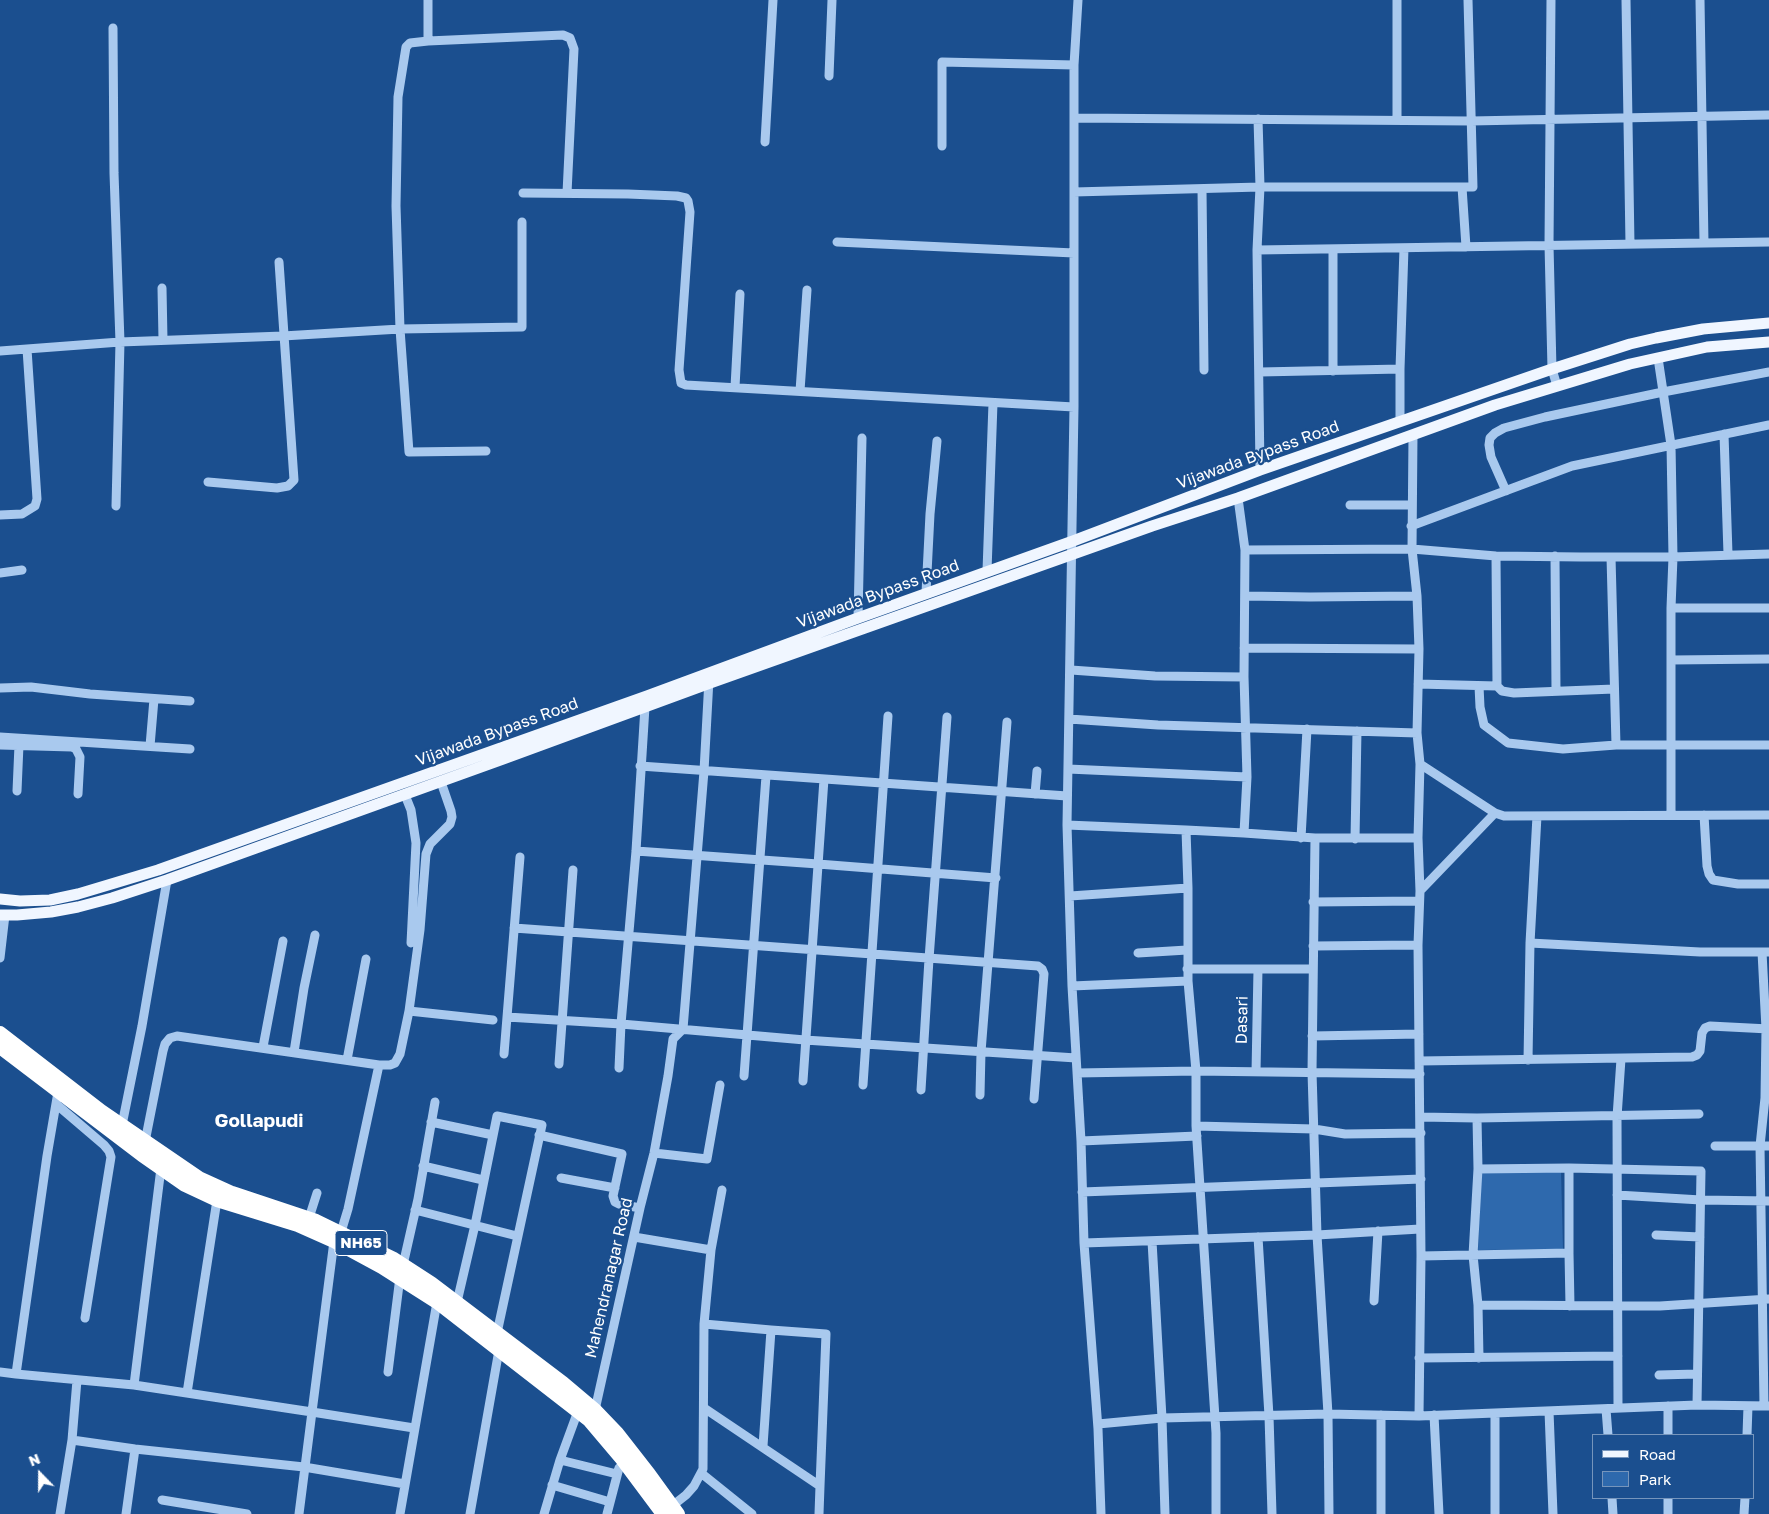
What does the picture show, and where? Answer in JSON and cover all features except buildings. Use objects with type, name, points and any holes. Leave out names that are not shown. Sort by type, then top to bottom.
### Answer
[{"type":"highway","name":"NH65","points":[[0,1033],[122,1126],[199,1178],[232,1193],[309,1218],[337,1237],[457,1302],[594,1410],[617,1433],[649,1474],[671,1511]]},
{"type":"highway","name":"NH65","points":[[0,1046],[57,1098],[185,1185],[218,1200],[337,1237]]},
{"type":"highway","name":"NH65","points":[[402,1271],[437,1302],[589,1420],[622,1459],[671,1511]]},
{"type":"main road","name":"Vijawada Bypass Road","points":[[3,915],[51,912],[78,907],[167,880],[645,707],[709,678],[858,618],[1072,541],[1260,470],[1552,369],[1630,344],[1656,338],[1710,328],[1769,323]]},
{"type":"main road","name":"Vijawada Bypass Road","points":[[0,899],[20,901],[50,900],[78,894],[158,870],[709,678],[1238,498],[1495,405],[1630,364],[1707,348],[1769,342]]},
{"type":"street","points":[[428,0],[428,41]]},
{"type":"street","points":[[765,142],[773,0]]},
{"type":"street","points":[[829,76],[832,0]]},
{"type":"street","points":[[1078,0],[1074,65],[1074,407],[1067,826],[1072,986],[1081,1141],[1084,1244],[1098,1424],[1101,1514]]},
{"type":"street","points":[[1396,0],[1397,120]]},
{"type":"street","points":[[1074,192],[1260,187],[1473,187],[1468,0]]},
{"type":"street","points":[[1551,0],[1549,245],[1552,369],[1558,386]]},
{"type":"street","points":[[1626,0],[1630,244]]},
{"type":"street","points":[[1700,0],[1704,242]]},
{"type":"street","points":[[113,28],[114,173],[120,342],[116,506]]},
{"type":"street","points":[[486,451],[409,452],[400,329],[396,206],[398,97],[406,47],[410,43],[428,41],[563,35],[570,38],[574,49],[567,193]]},
{"type":"street","points":[[942,146],[942,62],[1074,65]]},
{"type":"street","points":[[1074,118],[1471,121],[1769,115]]},
{"type":"street","points":[[1258,119],[1260,187],[1257,250],[1260,470]]},
{"type":"street","points":[[1462,187],[1466,247]]},
{"type":"street","points":[[1202,189],[1204,370]]},
{"type":"street","points":[[523,193],[677,196],[686,198],[690,212],[679,378],[681,383],[686,385],[1074,407]]},
{"type":"street","points":[[0,351],[120,342],[283,336],[400,329],[522,327],[522,222]]},
{"type":"street","points":[[837,242],[1074,253]]},
{"type":"street","points":[[1257,250],[1769,242]]},
{"type":"street","points":[[1400,421],[1404,248]]},
{"type":"street","points":[[1333,249],[1333,371]]},
{"type":"street","points":[[208,482],[277,488],[288,486],[294,480],[279,262]]},
{"type":"street","points":[[162,288],[163,340]]},
{"type":"street","points":[[800,391],[807,290]]},
{"type":"street","points":[[735,387],[740,294]]},
{"type":"street","points":[[0,515],[22,514],[35,506],[38,499],[27,348]]},
{"type":"street","points":[[1658,358],[1671,445],[1673,557],[1671,608],[1671,816]]},
{"type":"street","points":[[1260,372],[1400,369]]},
{"type":"street","points":[[1506,490],[1491,457],[1489,444],[1490,438],[1504,428],[1545,417],[1663,392],[1769,372]]},
{"type":"street","points":[[987,571],[994,403]]},
{"type":"street","points":[[1411,526],[1572,466],[1769,424]]},
{"type":"street","points":[[1724,434],[1728,554]]},
{"type":"street","points":[[1413,435],[1411,526],[1417,596],[1419,649],[1417,733],[1420,764],[1418,838],[1421,1133],[1419,1416]]},
{"type":"street","points":[[858,618],[862,438]]},
{"type":"street","points":[[926,593],[930,514],[937,441]]},
{"type":"street","points":[[1238,498],[1245,550],[1246,596],[1244,678],[1247,777],[1244,833]]},
{"type":"street","points":[[1350,505],[1411,505]]},
{"type":"street","points":[[1245,550],[1336,548],[1412,550],[1496,556],[1673,557],[1769,554]]},
{"type":"street","points":[[1496,556],[1497,686],[1502,691],[1508,692],[1614,689]]},
{"type":"street","points":[[1555,556],[1556,691]]},
{"type":"street","points":[[1611,556],[1616,745]]},
{"type":"street","points":[[0,573],[22,570]]},
{"type":"street","points":[[1246,596],[1417,596]]},
{"type":"street","points":[[1671,608],[1769,608]]},
{"type":"street","points":[[1244,648],[1419,649]]},
{"type":"street","points":[[1671,660],[1769,658]]},
{"type":"street","points":[[1071,670],[1155,676],[1244,678]]},
{"type":"street","points":[[683,1029],[704,771],[709,678]]},
{"type":"street","points":[[1418,684],[1497,686]]},
{"type":"street","points":[[1479,686],[1480,707],[1484,725],[1508,743],[1563,749],[1616,745],[1769,745]]},
{"type":"street","points":[[0,688],[31,687],[90,694],[190,701]]},
{"type":"street","points":[[150,746],[154,699]]},
{"type":"street","points":[[618,1068],[636,851],[645,707]]},
{"type":"street","points":[[863,1085],[888,716]]},
{"type":"street","points":[[921,1090],[928,959],[947,717]]},
{"type":"street","points":[[1069,719],[1158,725],[1417,733]]},
{"type":"street","points":[[980,1095],[981,1052],[1007,722]]},
{"type":"street","points":[[1301,838],[1307,730]]},
{"type":"street","points":[[1355,839],[1357,731]]},
{"type":"street","points":[[0,737],[190,749]]},
{"type":"street","points":[[0,745],[72,747],[76,749],[80,757],[78,794]]},
{"type":"street","points":[[17,791],[19,746]]},
{"type":"street","points":[[1420,764],[1495,813],[1504,816],[1769,815]]},
{"type":"street","points":[[640,766],[1067,796]]},
{"type":"street","points":[[1068,769],[1247,777]]},
{"type":"street","points":[[1035,794],[1037,771]]},
{"type":"street","points":[[744,1076],[766,776]]},
{"type":"street","points":[[803,1081],[824,779]]},
{"type":"street","points":[[146,1142],[163,1051],[170,1038],[177,1036],[263,1047],[379,1065],[396,1063],[409,1011],[420,930],[426,854],[430,844],[450,824],[451,811],[441,782]]},
{"type":"street","points":[[405,795],[411,810],[416,843],[411,943]]},
{"type":"street","points":[[1313,902],[1420,896],[1495,813]]},
{"type":"street","points":[[1704,815],[1707,866],[1713,880],[1738,884],[1769,884]]},
{"type":"street","points":[[1528,1060],[1530,944],[1536,816]]},
{"type":"street","points":[[1067,826],[1186,830],[1301,838],[1418,838]]},
{"type":"street","points":[[1186,830],[1188,888],[1187,969],[1196,1072],[1196,1126],[1215,1417],[1216,1514]]},
{"type":"street","points":[[1315,838],[1312,1072],[1318,1235],[1328,1414],[1329,1514]]},
{"type":"street","points":[[636,851],[996,878]]},
{"type":"street","points":[[504,1054],[520,857]]},
{"type":"street","points":[[559,1064],[573,870]]},
{"type":"street","points":[[122,1126],[142,1026],[167,880]]},
{"type":"street","points":[[1070,896],[1188,888]]},
{"type":"street","points":[[0,958],[3,915]]},
{"type":"street","points":[[514,928],[1038,966],[1044,974],[1034,1099]]},
{"type":"street","points":[[294,1052],[315,934]]},
{"type":"street","points":[[263,1047],[283,941]]},
{"type":"street","points":[[1098,1424],[1162,1418],[1328,1414],[1419,1416],[1697,1405],[1766,1406],[1764,1146],[1768,1029],[1766,952],[1700,952],[1530,944]]},
{"type":"street","points":[[1313,946],[1418,945]]},
{"type":"street","points":[[1138,953],[1187,950]]},
{"type":"street","points":[[347,1060],[366,959]]},
{"type":"street","points":[[1187,969],[1313,969]]},
{"type":"street","name":"Dasari","points":[[1256,1072],[1258,969]]},
{"type":"street","points":[[1072,986],[1188,981]]},
{"type":"street","points":[[409,1011],[493,1020]]},
{"type":"street","points":[[506,1017],[1076,1058]]},
{"type":"street","points":[[1420,1061],[1692,1057],[1700,1051],[1702,1033],[1705,1028],[1710,1026],[1768,1029]]},
{"type":"street","name":"Mahendranagar Road","points":[[594,1410],[654,1153],[673,1039],[683,1029]]},
{"type":"street","points":[[1312,1036],[1419,1034]]},
{"type":"street","points":[[1618,1408],[1617,1117],[1621,1058]]},
{"type":"street","points":[[299,1514],[337,1237],[348,1209],[379,1065]]},
{"type":"street","points":[[1077,1073],[1312,1072],[1420,1074]]},
{"type":"street","points":[[654,1153],[706,1159],[720,1085]]},
{"type":"street","points":[[57,1098],[104,1145],[111,1157],[85,1318]]},
{"type":"street","points":[[16,1374],[57,1098]]},
{"type":"street","points":[[388,1372],[402,1271],[435,1102]]},
{"type":"street","points":[[1420,1117],[1617,1117],[1699,1114]]},
{"type":"street","points":[[457,1302],[497,1116],[542,1125],[497,1333]]},
{"type":"street","points":[[1477,1118],[1478,1169],[1473,1254],[1478,1305],[1479,1358]]},
{"type":"street","points":[[432,1122],[493,1135]]},
{"type":"street","points":[[1196,1126],[1314,1129],[1345,1134],[1421,1133]]},
{"type":"street","points":[[540,1135],[622,1154],[613,1196],[615,1202],[640,1208]]},
{"type":"street","points":[[1081,1141],[1197,1136]]},
{"type":"street","points":[[1715,1146],[1764,1146]]},
{"type":"street","points":[[423,1166],[483,1180]]},
{"type":"street","points":[[134,1385],[160,1168]]},
{"type":"street","points":[[1569,1168],[1570,1306]]},
{"type":"street","points":[[1478,1169],[1701,1170],[1697,1405]]},
{"type":"street","points":[[561,1178],[615,1188]]},
{"type":"street","points":[[1082,1192],[1200,1186],[1317,1184],[1421,1178]]},
{"type":"street","points":[[671,1511],[697,1482],[703,1469],[704,1324],[711,1250],[722,1190]]},
{"type":"street","points":[[309,1218],[318,1193]]},
{"type":"street","points":[[1618,1195],[1700,1200],[1765,1201]]},
{"type":"street","points":[[187,1393],[218,1200]]},
{"type":"street","points":[[415,1210],[518,1236]]},
{"type":"street","points":[[1084,1244],[1420,1229]]},
{"type":"street","points":[[1374,1301],[1378,1231]]},
{"type":"street","points":[[1656,1236],[1700,1237]]},
{"type":"street","points":[[634,1237],[711,1250]]},
{"type":"street","points":[[1258,1237],[1269,1416],[1272,1514]]},
{"type":"street","points":[[1152,1241],[1162,1418],[1165,1514]]},
{"type":"street","points":[[1421,1256],[1569,1253]]},
{"type":"street","points":[[1478,1305],[1660,1306],[1765,1300]]},
{"type":"street","points":[[400,1514],[437,1302]]},
{"type":"street","points":[[704,1324],[826,1334],[819,1514]]},
{"type":"street","points":[[763,1446],[771,1330]]},
{"type":"street","points":[[470,1514],[499,1350]]},
{"type":"street","points":[[1419,1358],[1618,1356]]},
{"type":"street","points":[[0,1372],[134,1385],[414,1428]]},
{"type":"street","points":[[1659,1375],[1697,1374]]},
{"type":"street","points":[[60,1514],[72,1440],[77,1380]]},
{"type":"street","points":[[1668,1406],[1668,1434]]},
{"type":"street","points":[[1747,1434],[1748,1406]]},
{"type":"street","points":[[704,1408],[820,1486]]},
{"type":"street","points":[[1606,1409],[1608,1434]]},
{"type":"street","points":[[544,1514],[560,1460],[578,1411]]},
{"type":"street","points":[[1549,1411],[1553,1514]]},
{"type":"street","points":[[1495,1413],[1495,1514]]},
{"type":"street","points":[[1381,1415],[1382,1514]]},
{"type":"street","points":[[1434,1415],[1438,1514]]},
{"type":"street","points":[[72,1440],[135,1449],[304,1467],[405,1484]]},
{"type":"street","points":[[126,1514],[135,1449]]},
{"type":"street","points":[[607,1514],[622,1459]]},
{"type":"street","points":[[560,1460],[617,1474]]},
{"type":"street","points":[[701,1473],[752,1514]]},
{"type":"street","points":[[552,1485],[610,1502]]},
{"type":"street","points":[[1612,1499],[1613,1514]]},
{"type":"street","points":[[1668,1499],[1668,1514]]},
{"type":"street","points":[[1744,1514],[1745,1499]]},
{"type":"street","points":[[162,1500],[223,1512],[247,1514]]},
{"type":"green space","points":[[1481,1171],[1561,1171],[1563,1249],[1478,1250]]},
{"type":"district","name":"Gollapudi","points":[[259,1121]]}]
